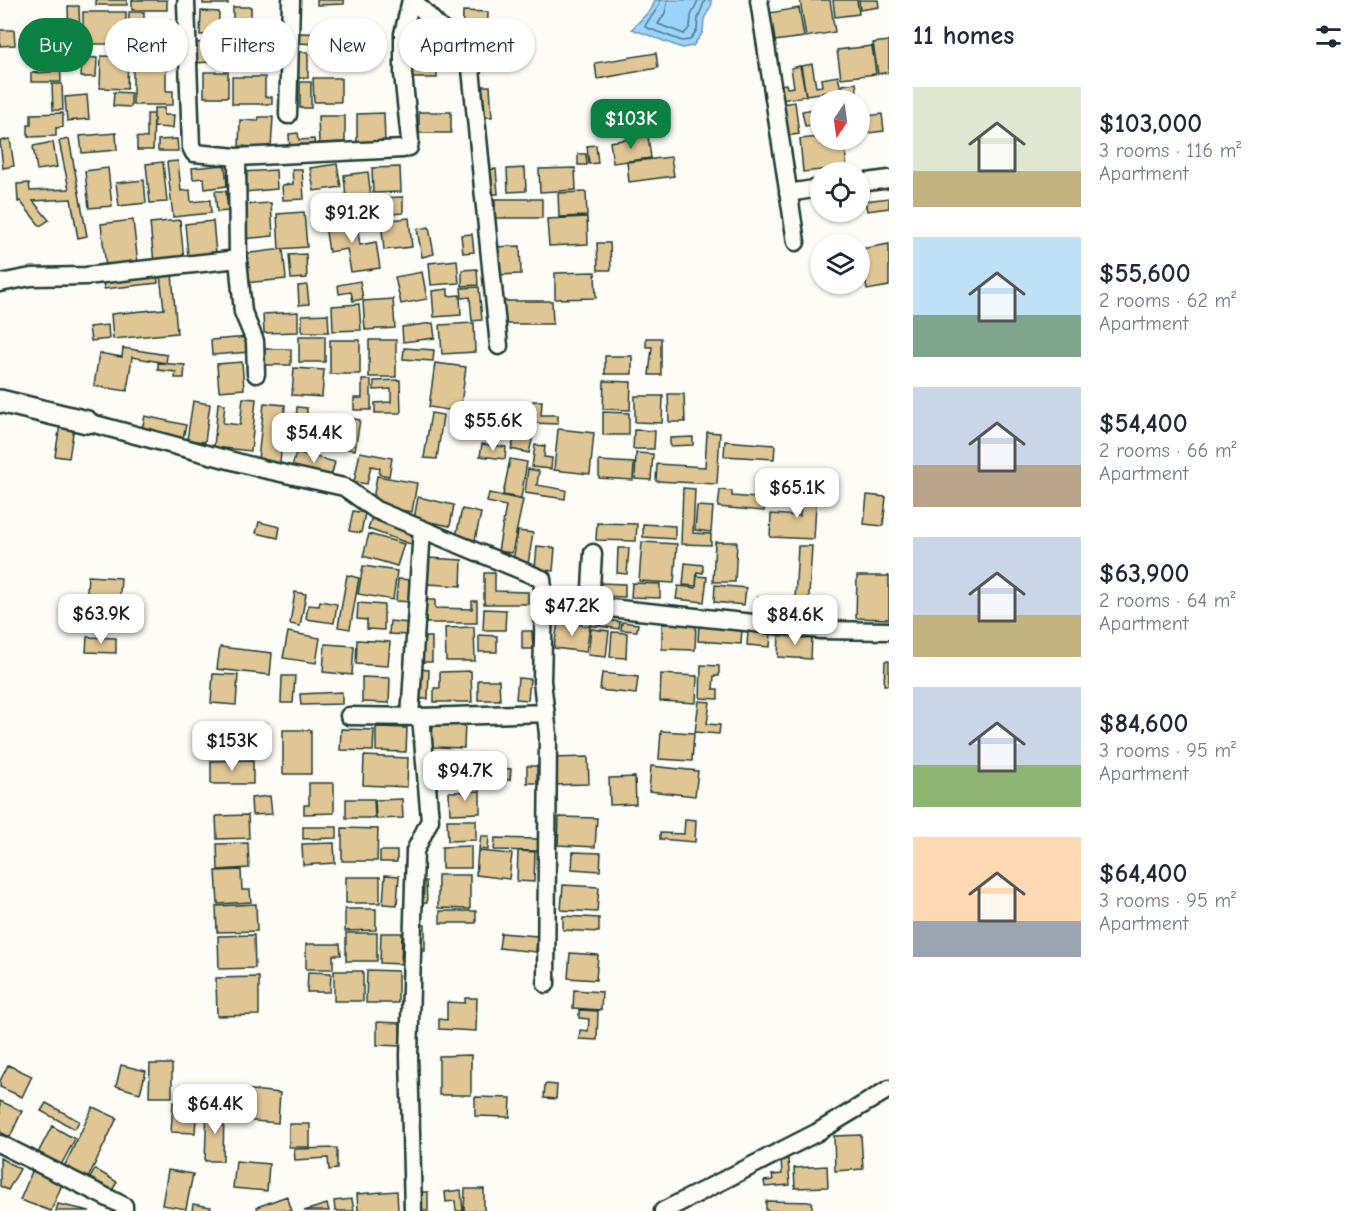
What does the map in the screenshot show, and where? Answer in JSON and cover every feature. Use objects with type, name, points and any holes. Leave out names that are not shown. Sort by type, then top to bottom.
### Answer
[{"type":"street","points":[[288,115],[291,0]]},
{"type":"street","points":[[186,3],[191,147],[194,153],[202,155],[237,157],[409,147],[403,74],[403,34],[412,0]]},
{"type":"street","points":[[412,0],[470,59],[499,345]]},
{"type":"street","points":[[759,0],[796,242]]},
{"type":"street","points":[[237,157],[238,259],[243,312],[255,341],[256,374]]},
{"type":"street","points":[[870,181],[889,178]]},
{"type":"street","points":[[788,193],[810,190]]},
{"type":"street","points":[[0,283],[31,277],[86,276],[238,259]]},
{"type":"street","points":[[0,401],[344,487],[376,510],[542,579],[544,599],[542,681],[548,734],[546,984]]},
{"type":"street","points":[[413,1211],[409,1056],[415,851],[430,820],[416,717],[422,529]]},
{"type":"street","points":[[590,606],[593,553]]},
{"type":"street","points":[[544,599],[590,606],[821,630],[889,631]]},
{"type":"street","points":[[349,716],[416,717],[546,713]]},
{"type":"street","points":[[663,1211],[816,1133],[889,1089]]},
{"type":"street","points":[[0,1144],[124,1206],[124,1211]]},
{"type":"water","points":[[655,0],[711,0],[712,4],[704,19],[703,32],[693,46],[682,48],[632,29],[652,8]]},
{"type":"building","points":[[96,0],[127,0],[127,5],[96,5]]},
{"type":"building","points":[[132,0],[167,0],[167,10],[132,10]]},
{"type":"building","points":[[203,0],[228,0],[228,4],[203,4]]},
{"type":"building","points":[[317,0],[344,0],[344,4],[317,5]]},
{"type":"building","points":[[800,0],[830,0],[835,32],[806,37]]},
{"type":"building","points":[[833,0],[857,0],[859,14],[835,17]]},
{"type":"building","points":[[859,0],[878,0],[879,7],[860,10]]},
{"type":"building","points":[[68,6],[79,6],[79,18],[68,18]]},
{"type":"building","points":[[233,7],[251,7],[251,18],[233,18]]},
{"type":"building","points":[[799,8],[804,37],[767,42],[763,14]]},
{"type":"building","points":[[201,11],[219,12],[219,18],[201,18]]},
{"type":"building","points":[[463,11],[488,12],[488,18],[463,18]]},
{"type":"building","points":[[83,12],[126,12],[126,18],[105,18],[105,44],[93,44],[93,18],[83,18]]},
{"type":"building","points":[[129,12],[144,12],[144,18],[129,18]]},
{"type":"building","points":[[0,30],[14,30],[15,45],[0,46]]},
{"type":"building","points":[[298,33],[308,33],[308,44],[298,43]]},
{"type":"building","points":[[889,41],[889,72],[878,74],[873,43]]},
{"type":"building","points":[[195,43],[200,43],[200,63],[195,63]]},
{"type":"building","points":[[872,46],[876,74],[841,78],[837,50]]},
{"type":"building","points":[[299,52],[308,52],[308,78],[298,78]]},
{"type":"building","points":[[656,53],[658,68],[597,79],[595,63]]},
{"type":"building","points":[[101,56],[105,56],[105,72],[128,72],[127,89],[100,88]]},
{"type":"building","points":[[93,58],[97,58],[96,77],[81,77],[81,72],[93,72]]},
{"type":"building","points":[[812,64],[816,87],[822,86],[821,79],[838,76],[841,90],[810,90],[810,94],[806,95],[801,66]]},
{"type":"building","points":[[800,66],[806,96],[775,101],[772,86],[786,84],[787,88],[794,87],[791,68]]},
{"type":"building","points":[[61,72],[61,82],[31,82],[31,73]]},
{"type":"building","points":[[133,72],[166,72],[166,91],[173,91],[173,105],[133,105]]},
{"type":"building","points":[[204,72],[228,72],[228,97],[204,97]]},
{"type":"building","points":[[411,72],[437,72],[437,78],[411,78]]},
{"type":"building","points":[[232,77],[265,77],[265,97],[272,97],[272,104],[232,104]]},
{"type":"building","points":[[313,78],[341,78],[341,102],[314,102]]},
{"type":"building","points":[[300,82],[311,82],[311,108],[300,108]]},
{"type":"building","points":[[856,83],[857,90],[843,90],[842,85]]},
{"type":"building","points":[[52,84],[62,84],[63,110],[53,110]]},
{"type":"building","points":[[482,86],[490,86],[492,117],[483,117]]},
{"type":"building","points":[[114,92],[131,93],[131,107],[113,106]]},
{"type":"building","points":[[87,95],[89,119],[67,121],[65,97]]},
{"type":"building","points":[[795,102],[799,134],[786,136],[781,104]]},
{"type":"building","points":[[154,108],[164,108],[164,115],[174,115],[173,128],[154,127]]},
{"type":"building","points":[[810,110],[810,125],[805,126],[802,111]]},
{"type":"building","points":[[419,112],[451,112],[451,133],[419,133]]},
{"type":"building","points":[[63,113],[63,127],[56,128],[56,136],[28,137],[31,114]]},
{"type":"building","points":[[384,113],[385,142],[357,142],[357,114]]},
{"type":"building","points":[[147,114],[154,114],[153,150],[137,150],[137,137],[147,138]]},
{"type":"building","points":[[882,114],[884,131],[870,133],[870,116]]},
{"type":"building","points":[[318,116],[345,116],[345,142],[319,143]]},
{"type":"building","points":[[259,117],[273,117],[271,148],[239,146],[240,120],[258,121]]},
{"type":"building","points":[[116,133],[117,150],[82,153],[80,136]]},
{"type":"building","points":[[298,133],[299,140],[314,139],[315,150],[290,152],[289,134]]},
{"type":"building","points":[[648,136],[651,158],[613,163],[610,142]]},
{"type":"building","points":[[810,138],[810,150],[845,150],[846,162],[810,162],[810,171],[803,172],[800,139]]},
{"type":"building","points":[[10,139],[14,166],[3,168],[0,141]]},
{"type":"building","points":[[69,139],[87,236],[78,238],[71,199],[33,201],[49,220],[40,226],[20,201],[18,202],[17,184],[29,183],[30,191],[69,189],[59,141]]},
{"type":"building","points":[[177,139],[178,151],[158,151],[158,140]]},
{"type":"building","points":[[53,142],[57,167],[37,170],[33,146]]},
{"type":"building","points":[[596,145],[598,163],[589,164],[587,146]]},
{"type":"building","points":[[578,154],[586,154],[587,165],[578,165]]},
{"type":"building","points":[[671,157],[674,176],[629,182],[627,162]]},
{"type":"building","points":[[178,161],[181,191],[190,190],[191,202],[210,200],[211,213],[173,217],[167,162]]},
{"type":"building","points":[[163,162],[167,202],[150,203],[146,164]]},
{"type":"building","points":[[337,164],[341,187],[314,191],[310,168]]},
{"type":"building","points":[[225,165],[227,186],[205,189],[204,178],[193,179],[192,168]]},
{"type":"building","points":[[400,167],[401,192],[373,193],[372,168]]},
{"type":"building","points":[[108,168],[112,206],[89,208],[85,171]]},
{"type":"building","points":[[525,168],[526,191],[508,192],[507,169]]},
{"type":"building","points":[[575,168],[576,190],[540,192],[539,169]]},
{"type":"building","points":[[292,169],[302,169],[304,199],[283,200],[282,185],[293,184]]},
{"type":"building","points":[[496,169],[498,194],[487,194],[486,170]]},
{"type":"building","points":[[276,170],[277,189],[244,192],[242,172]]},
{"type":"building","points":[[368,172],[372,207],[347,210],[344,175]]},
{"type":"building","points":[[144,180],[146,203],[119,206],[116,183]]},
{"type":"building","points":[[215,191],[226,191],[228,211],[217,212]]},
{"type":"building","points":[[586,192],[587,216],[559,217],[558,193]]},
{"type":"building","points":[[403,197],[403,213],[376,215],[376,198]]},
{"type":"building","points":[[889,198],[889,208],[870,211],[870,200]]},
{"type":"building","points":[[495,199],[542,199],[542,218],[495,218]]},
{"type":"building","points":[[271,203],[273,236],[242,239],[239,205]]},
{"type":"building","points":[[304,212],[307,247],[279,249],[277,214]]},
{"type":"building","points":[[355,213],[360,245],[376,242],[380,268],[351,272],[347,249],[329,252],[325,225],[343,222],[342,215]]},
{"type":"building","points":[[587,217],[588,244],[549,246],[547,219]]},
{"type":"building","points":[[409,218],[412,247],[384,250],[381,221]]},
{"type":"building","points":[[133,220],[138,264],[106,268],[101,224]]},
{"type":"building","points":[[180,220],[184,260],[154,263],[150,223]]},
{"type":"building","points":[[213,221],[216,253],[188,256],[185,224]]},
{"type":"building","points":[[429,227],[434,254],[422,257],[417,229]]},
{"type":"building","points":[[472,234],[474,252],[463,253],[461,235]]},
{"type":"building","points":[[597,243],[610,243],[611,270],[598,270]]},
{"type":"building","points":[[889,244],[889,286],[870,289],[870,247]]},
{"type":"building","points":[[520,246],[521,274],[495,275],[494,247]]},
{"type":"building","points":[[283,249],[286,279],[245,283],[242,254]]},
{"type":"building","points":[[306,254],[307,278],[291,279],[289,255]]},
{"type":"building","points":[[457,260],[459,283],[431,285],[429,263]]},
{"type":"building","points":[[477,269],[478,285],[462,286],[462,270]]},
{"type":"building","points":[[422,272],[427,299],[401,304],[395,277]]},
{"type":"building","points":[[595,272],[596,298],[555,299],[555,273]]},
{"type":"building","points":[[157,273],[158,283],[104,289],[103,279]]},
{"type":"building","points":[[172,274],[177,333],[113,339],[111,314],[164,309],[160,275]]},
{"type":"building","points":[[360,281],[363,299],[353,301],[351,292],[339,294],[338,285]]},
{"type":"building","points":[[307,285],[309,304],[299,305],[298,286]]},
{"type":"building","points":[[479,287],[482,320],[472,321],[470,297],[462,298],[461,288]]},
{"type":"building","points":[[448,289],[448,296],[460,295],[461,315],[434,317],[432,291]]},
{"type":"building","points":[[393,299],[395,328],[365,330],[363,301]]},
{"type":"building","points":[[502,301],[552,301],[553,324],[503,324]]},
{"type":"building","points":[[359,304],[361,330],[333,331],[332,306]]},
{"type":"building","points":[[298,312],[298,332],[264,333],[263,314]]},
{"type":"building","points":[[328,314],[329,332],[302,332],[302,315]]},
{"type":"building","points":[[433,323],[435,338],[403,342],[402,327]]},
{"type":"building","points":[[474,323],[475,352],[442,354],[440,325]]},
{"type":"building","points":[[108,325],[109,339],[91,341],[89,327]]},
{"type":"building","points":[[299,336],[325,336],[325,362],[299,362]]},
{"type":"building","points":[[249,337],[250,352],[212,355],[211,340]]},
{"type":"building","points":[[646,338],[661,338],[661,375],[649,375],[652,347],[646,347]]},
{"type":"building","points":[[330,340],[360,340],[360,374],[330,374]]},
{"type":"building","points":[[369,340],[396,340],[396,377],[369,377]]},
{"type":"building","points":[[123,348],[167,355],[166,363],[132,357],[127,391],[94,386],[99,353],[122,357]]},
{"type":"building","points":[[404,348],[434,350],[433,361],[403,359]]},
{"type":"building","points":[[263,349],[291,349],[291,365],[263,365]]},
{"type":"building","points":[[605,356],[632,356],[632,374],[605,374]]},
{"type":"building","points":[[242,362],[244,389],[219,391],[217,364]]},
{"type":"building","points":[[158,363],[185,365],[184,378],[175,378],[176,372],[158,370]]},
{"type":"building","points":[[435,363],[466,367],[460,412],[429,407]]},
{"type":"building","points":[[294,368],[324,370],[322,397],[292,395]]},
{"type":"building","points":[[362,380],[371,380],[371,410],[354,410],[354,398],[362,398]]},
{"type":"building","points":[[400,380],[401,413],[375,413],[375,403],[391,402],[391,389],[374,390],[374,381]]},
{"type":"building","points":[[604,381],[631,382],[630,410],[603,409]]},
{"type":"building","points":[[668,394],[684,394],[685,422],[669,422]]},
{"type":"building","points":[[635,396],[663,396],[662,423],[635,422]]},
{"type":"building","points":[[243,398],[256,399],[251,451],[214,447],[218,403],[225,404],[223,423],[240,425]]},
{"type":"building","points":[[193,401],[210,404],[205,442],[187,440]]},
{"type":"building","points":[[533,401],[542,401],[541,415],[558,415],[558,424],[532,423]]},
{"type":"building","points":[[264,403],[285,405],[280,463],[258,460]]},
{"type":"building","points":[[297,407],[307,408],[306,433],[295,432]]},
{"type":"building","points":[[603,412],[629,413],[629,435],[603,435]]},
{"type":"building","points":[[431,413],[443,415],[437,459],[424,458]]},
{"type":"building","points":[[145,416],[186,425],[183,438],[142,429]]},
{"type":"building","points":[[347,418],[360,420],[355,450],[342,448]]},
{"type":"building","points":[[60,425],[74,427],[69,458],[55,456]]},
{"type":"building","points":[[518,428],[534,431],[529,453],[511,449]]},
{"type":"building","points":[[558,429],[594,433],[590,474],[554,470]]},
{"type":"building","points":[[634,430],[655,431],[654,449],[633,449]]},
{"type":"building","points":[[707,432],[720,433],[717,484],[656,481],[657,464],[705,467]]},
{"type":"building","points":[[693,437],[693,445],[670,446],[670,438]]},
{"type":"building","points":[[725,441],[775,445],[774,459],[724,456]]},
{"type":"building","points":[[482,444],[506,447],[505,459],[480,456]]},
{"type":"building","points":[[535,445],[545,446],[544,457],[552,458],[551,469],[532,467]]},
{"type":"building","points":[[296,452],[335,462],[331,477],[292,467]]},
{"type":"building","points":[[360,452],[392,458],[389,476],[379,474],[380,468],[371,466],[367,484],[354,482]]},
{"type":"building","points":[[636,453],[653,454],[651,480],[635,479]]},
{"type":"building","points":[[510,459],[527,462],[521,498],[503,495]]},
{"type":"building","points":[[599,461],[634,463],[633,480],[599,478]]},
{"type":"building","points":[[528,469],[539,471],[537,485],[566,490],[565,499],[525,493]]},
{"type":"building","points":[[377,476],[417,483],[412,512],[372,505]]},
{"type":"building","points":[[802,486],[817,487],[814,539],[770,537],[771,514],[800,516]]},
{"type":"building","points":[[683,488],[695,489],[693,533],[711,534],[711,545],[681,544]]},
{"type":"building","points":[[720,490],[732,491],[732,496],[756,498],[756,491],[766,492],[764,511],[718,507]]},
{"type":"building","points":[[489,493],[523,500],[512,553],[498,551],[506,506],[487,502]]},
{"type":"building","points":[[867,495],[886,497],[883,526],[864,524]]},
{"type":"building","points":[[418,497],[454,505],[450,526],[414,519]]},
{"type":"building","points":[[697,506],[713,507],[711,532],[695,530]]},
{"type":"building","points":[[462,509],[481,513],[475,540],[456,536]]},
{"type":"building","points":[[353,511],[365,513],[361,533],[349,531]]},
{"type":"building","points":[[372,517],[418,533],[413,545],[368,529]]},
{"type":"building","points":[[259,522],[280,527],[278,538],[256,533]]},
{"type":"building","points":[[597,523],[637,524],[636,541],[596,540]]},
{"type":"building","points":[[643,524],[675,526],[675,539],[643,537]]},
{"type":"building","points":[[518,531],[533,533],[528,564],[513,561]]},
{"type":"building","points":[[369,534],[404,544],[397,566],[363,556]]},
{"type":"building","points":[[642,542],[677,544],[674,583],[639,581]]},
{"type":"building","points":[[715,542],[737,542],[735,582],[713,582]]},
{"type":"building","points":[[537,546],[555,548],[553,571],[535,569]]},
{"type":"building","points":[[798,546],[812,546],[808,612],[758,609],[758,597],[795,600]]},
{"type":"building","points":[[618,548],[629,548],[627,574],[617,573]]},
{"type":"building","points":[[428,558],[462,560],[461,586],[427,584]]},
{"type":"building","points":[[685,563],[703,565],[703,573],[697,572],[696,586],[683,585]]},
{"type":"building","points":[[363,566],[397,571],[393,600],[358,594]]},
{"type":"building","points":[[484,573],[495,573],[495,591],[528,592],[528,604],[484,604]]},
{"type":"building","points":[[347,575],[359,578],[350,629],[338,627]]},
{"type":"building","points":[[88,576],[121,578],[118,622],[85,620]]},
{"type":"building","points":[[697,576],[707,577],[704,602],[676,599],[678,586],[696,588]]},
{"type":"building","points":[[857,576],[889,576],[889,619],[856,618]]},
{"type":"building","points":[[398,579],[413,580],[411,602],[396,601]]},
{"type":"building","points":[[599,583],[625,584],[625,597],[599,596]]},
{"type":"building","points":[[632,583],[660,584],[660,598],[631,597]]},
{"type":"building","points":[[715,585],[746,588],[744,605],[714,602]]},
{"type":"building","points":[[295,592],[306,594],[300,626],[290,624]]},
{"type":"building","points":[[426,600],[435,600],[435,608],[472,609],[472,601],[477,601],[477,623],[426,623]]},
{"type":"building","points":[[320,601],[337,604],[334,623],[306,619],[308,605],[319,606]]},
{"type":"building","points":[[358,603],[384,605],[384,630],[367,629],[367,620],[357,619]]},
{"type":"building","points":[[484,609],[506,610],[505,630],[483,630]]},
{"type":"building","points":[[591,615],[599,615],[598,626],[590,626]]},
{"type":"building","points":[[601,619],[620,622],[619,629],[600,626]]},
{"type":"building","points":[[390,621],[408,623],[408,635],[389,634]]},
{"type":"building","points":[[558,622],[590,626],[586,652],[554,648]]},
{"type":"building","points":[[622,622],[638,624],[637,631],[621,630]]},
{"type":"building","points":[[662,624],[696,624],[695,650],[662,649]]},
{"type":"building","points":[[699,624],[742,627],[741,644],[698,641]]},
{"type":"building","points":[[474,627],[475,661],[446,661],[445,628]]},
{"type":"building","points":[[591,629],[609,631],[606,657],[588,655]]},
{"type":"building","points":[[522,631],[532,631],[533,649],[522,649]]},
{"type":"building","points":[[748,631],[771,633],[770,647],[747,645]]},
{"type":"building","points":[[288,632],[320,638],[316,663],[283,658]]},
{"type":"building","points":[[612,632],[627,633],[626,658],[610,657]]},
{"type":"building","points":[[779,634],[812,636],[811,659],[778,657]]},
{"type":"building","points":[[479,635],[497,636],[497,652],[479,652]]},
{"type":"building","points":[[87,637],[116,638],[116,653],[86,652]]},
{"type":"building","points":[[419,637],[432,637],[432,662],[419,662]]},
{"type":"building","points":[[357,640],[390,642],[388,666],[356,664]]},
{"type":"building","points":[[325,644],[354,646],[352,675],[323,672]]},
{"type":"building","points":[[220,647],[272,653],[270,675],[217,669]]},
{"type":"building","points":[[885,661],[889,661],[889,685],[884,685]]},
{"type":"building","points":[[701,665],[719,666],[719,676],[714,676],[713,689],[718,689],[718,699],[700,698]]},
{"type":"building","points":[[418,669],[429,670],[428,699],[417,699]]},
{"type":"building","points":[[471,671],[472,702],[434,702],[434,688],[440,688],[440,672]]},
{"type":"building","points":[[602,673],[638,677],[636,694],[600,690]]},
{"type":"building","points":[[213,674],[238,675],[236,705],[211,703]]},
{"type":"building","points":[[661,674],[697,676],[696,703],[660,701]]},
{"type":"building","points":[[282,676],[295,676],[293,703],[281,703]]},
{"type":"building","points":[[362,677],[390,678],[389,703],[362,702]]},
{"type":"building","points":[[518,678],[530,679],[528,700],[516,699]]},
{"type":"building","points":[[478,680],[499,680],[500,700],[478,700]]},
{"type":"building","points":[[342,692],[342,704],[301,705],[300,694]]},
{"type":"building","points":[[699,701],[710,702],[707,724],[720,725],[719,734],[695,732]]},
{"type":"building","points":[[433,720],[465,721],[464,748],[432,747]]},
{"type":"building","points":[[267,723],[268,754],[213,756],[211,725]]},
{"type":"building","points":[[376,727],[407,728],[406,752],[376,751]]},
{"type":"building","points":[[341,729],[374,730],[373,751],[340,750]]},
{"type":"building","points":[[283,730],[311,730],[311,774],[283,774]]},
{"type":"building","points":[[661,731],[694,733],[692,761],[659,759]]},
{"type":"building","points":[[364,756],[408,758],[407,787],[363,785]]},
{"type":"building","points":[[588,757],[589,784],[551,785],[550,758]]},
{"type":"building","points":[[253,760],[253,784],[211,784],[211,761]]},
{"type":"building","points":[[477,762],[478,779],[451,780],[450,763]]},
{"type":"building","points":[[527,766],[537,766],[537,783],[527,783]]},
{"type":"building","points":[[651,766],[698,771],[695,796],[649,791]]},
{"type":"building","points":[[482,767],[511,769],[510,780],[481,778]]},
{"type":"building","points":[[635,777],[636,804],[610,805],[609,778]]},
{"type":"building","points":[[309,783],[334,783],[334,813],[304,814],[304,805],[309,805]]},
{"type":"building","points":[[480,791],[480,813],[450,814],[449,792]]},
{"type":"building","points":[[270,796],[272,814],[252,815],[251,798]]},
{"type":"building","points":[[346,799],[374,799],[375,818],[346,818]]},
{"type":"building","points":[[402,799],[403,818],[376,819],[375,800]]},
{"type":"building","points":[[248,815],[249,838],[217,839],[216,816]]},
{"type":"building","points":[[559,817],[597,818],[595,847],[558,845]]},
{"type":"building","points":[[685,819],[696,820],[695,842],[660,839],[660,833],[684,834]]},
{"type":"building","points":[[447,820],[476,820],[476,840],[448,841]]},
{"type":"building","points":[[303,827],[337,827],[337,838],[303,839]]},
{"type":"building","points":[[342,828],[378,829],[377,861],[342,861]]},
{"type":"building","points":[[481,836],[489,836],[488,850],[479,849]]},
{"type":"building","points":[[495,838],[538,839],[538,851],[494,850]]},
{"type":"building","points":[[248,843],[249,868],[218,870],[217,844]]},
{"type":"building","points":[[334,843],[335,863],[303,865],[302,844]]},
{"type":"building","points":[[471,846],[471,868],[442,868],[442,847]]},
{"type":"building","points":[[380,851],[397,851],[397,862],[380,862]]},
{"type":"building","points":[[478,851],[512,854],[509,879],[476,875]]},
{"type":"building","points":[[518,851],[535,852],[534,882],[517,881]]},
{"type":"building","points":[[573,852],[601,853],[600,871],[572,869]]},
{"type":"building","points":[[241,870],[242,890],[250,890],[251,902],[218,904],[216,871]]},
{"type":"building","points":[[385,875],[399,876],[397,905],[383,904]]},
{"type":"building","points":[[438,875],[470,875],[470,909],[438,908]]},
{"type":"building","points":[[346,877],[380,877],[380,903],[346,903]]},
{"type":"building","points":[[415,881],[426,881],[427,903],[416,904]]},
{"type":"building","points":[[563,885],[599,887],[597,912],[561,910]]},
{"type":"building","points":[[256,904],[257,931],[217,932],[216,906]]},
{"type":"building","points":[[345,909],[376,909],[376,930],[345,931]]},
{"type":"building","points":[[440,911],[476,911],[476,923],[440,923]]},
{"type":"building","points":[[563,916],[599,918],[599,932],[563,930]]},
{"type":"building","points":[[416,925],[425,925],[425,951],[416,951]]},
{"type":"building","points":[[346,933],[377,933],[377,961],[346,961]]},
{"type":"building","points":[[381,933],[402,933],[401,964],[380,963]]},
{"type":"building","points":[[501,933],[537,936],[536,952],[499,948]]},
{"type":"building","points":[[254,935],[255,968],[219,969],[218,936]]},
{"type":"building","points":[[306,944],[340,944],[341,955],[333,955],[333,969],[306,969]]},
{"type":"building","points":[[570,953],[598,955],[596,980],[568,978]]},
{"type":"building","points":[[367,970],[398,971],[398,1003],[366,1003]]},
{"type":"building","points":[[334,971],[363,971],[363,1001],[334,1001]]},
{"type":"building","points":[[308,972],[331,973],[330,992],[307,992]]},
{"type":"building","points":[[259,977],[259,1015],[217,1016],[216,978]]},
{"type":"building","points":[[574,990],[602,992],[601,1010],[573,1008]]},
{"type":"building","points":[[465,998],[477,998],[476,1031],[439,1029],[439,1019],[447,1020],[447,1002],[465,1003]]},
{"type":"building","points":[[579,1010],[598,1011],[597,1040],[579,1039],[580,1030],[588,1031],[589,1019],[579,1018]]},
{"type":"building","points":[[377,1022],[400,1023],[400,1046],[377,1045]]},
{"type":"building","points":[[471,1055],[471,1095],[439,1095],[439,1056]]},
{"type":"building","points":[[150,1064],[172,1064],[172,1097],[149,1097]]},
{"type":"building","points":[[8,1065],[32,1076],[22,1097],[0,1087],[0,1081]]},
{"type":"building","points":[[121,1065],[146,1071],[140,1093],[116,1086]]},
{"type":"building","points":[[545,1084],[557,1085],[556,1099],[544,1098]]},
{"type":"building","points":[[242,1089],[280,1093],[278,1123],[239,1120]]},
{"type":"building","points":[[475,1097],[511,1098],[510,1117],[475,1116]]},
{"type":"building","points":[[0,1101],[22,1111],[10,1137],[0,1132]]},
{"type":"building","points":[[173,1102],[197,1104],[195,1133],[171,1132]]},
{"type":"building","points":[[46,1103],[79,1121],[75,1129],[41,1111]]},
{"type":"building","points":[[93,1107],[117,1118],[87,1180],[63,1169]]},
{"type":"building","points":[[207,1109],[224,1110],[223,1161],[205,1161]]},
{"type":"building","points":[[289,1124],[310,1124],[310,1147],[289,1147]]},
{"type":"building","points":[[52,1126],[75,1139],[61,1165],[38,1153]]},
{"type":"building","points":[[861,1135],[863,1169],[835,1171],[834,1136]]},
{"type":"building","points":[[337,1148],[337,1169],[329,1170],[328,1158],[295,1160],[294,1149]]},
{"type":"building","points":[[0,1158],[20,1169],[8,1190],[0,1186]]},
{"type":"building","points":[[781,1159],[788,1159],[790,1185],[765,1187],[764,1181],[773,1180],[772,1175],[782,1174]]},
{"type":"building","points":[[236,1161],[269,1164],[267,1191],[233,1188]]},
{"type":"building","points":[[827,1166],[828,1187],[795,1188],[794,1168]]},
{"type":"building","points":[[33,1169],[63,1182],[51,1211],[20,1200]]},
{"type":"building","points":[[95,1169],[117,1182],[110,1194],[88,1182]]},
{"type":"building","points":[[168,1170],[193,1174],[186,1209],[162,1205]]},
{"type":"building","points":[[465,1189],[484,1189],[484,1211],[464,1211]]},
{"type":"building","points":[[461,1190],[463,1211],[456,1211],[455,1201],[446,1202],[445,1192]]},
{"type":"building","points":[[397,1191],[398,1211],[358,1211],[357,1194]]},
{"type":"building","points":[[415,1192],[428,1192],[428,1211],[415,1211]]},
{"type":"building","points":[[287,1196],[292,1211],[258,1211],[257,1207]]},
{"type":"building","points":[[352,1199],[354,1211],[335,1211],[334,1201]]},
{"type":"building","points":[[766,1201],[812,1202],[812,1211],[766,1211]]},
{"type":"building","points":[[58,1204],[90,1211],[56,1211]]},
{"type":"building","points":[[193,1204],[211,1207],[210,1211],[192,1211]]},
{"type":"building","points":[[327,1204],[329,1211],[304,1211]]}]
